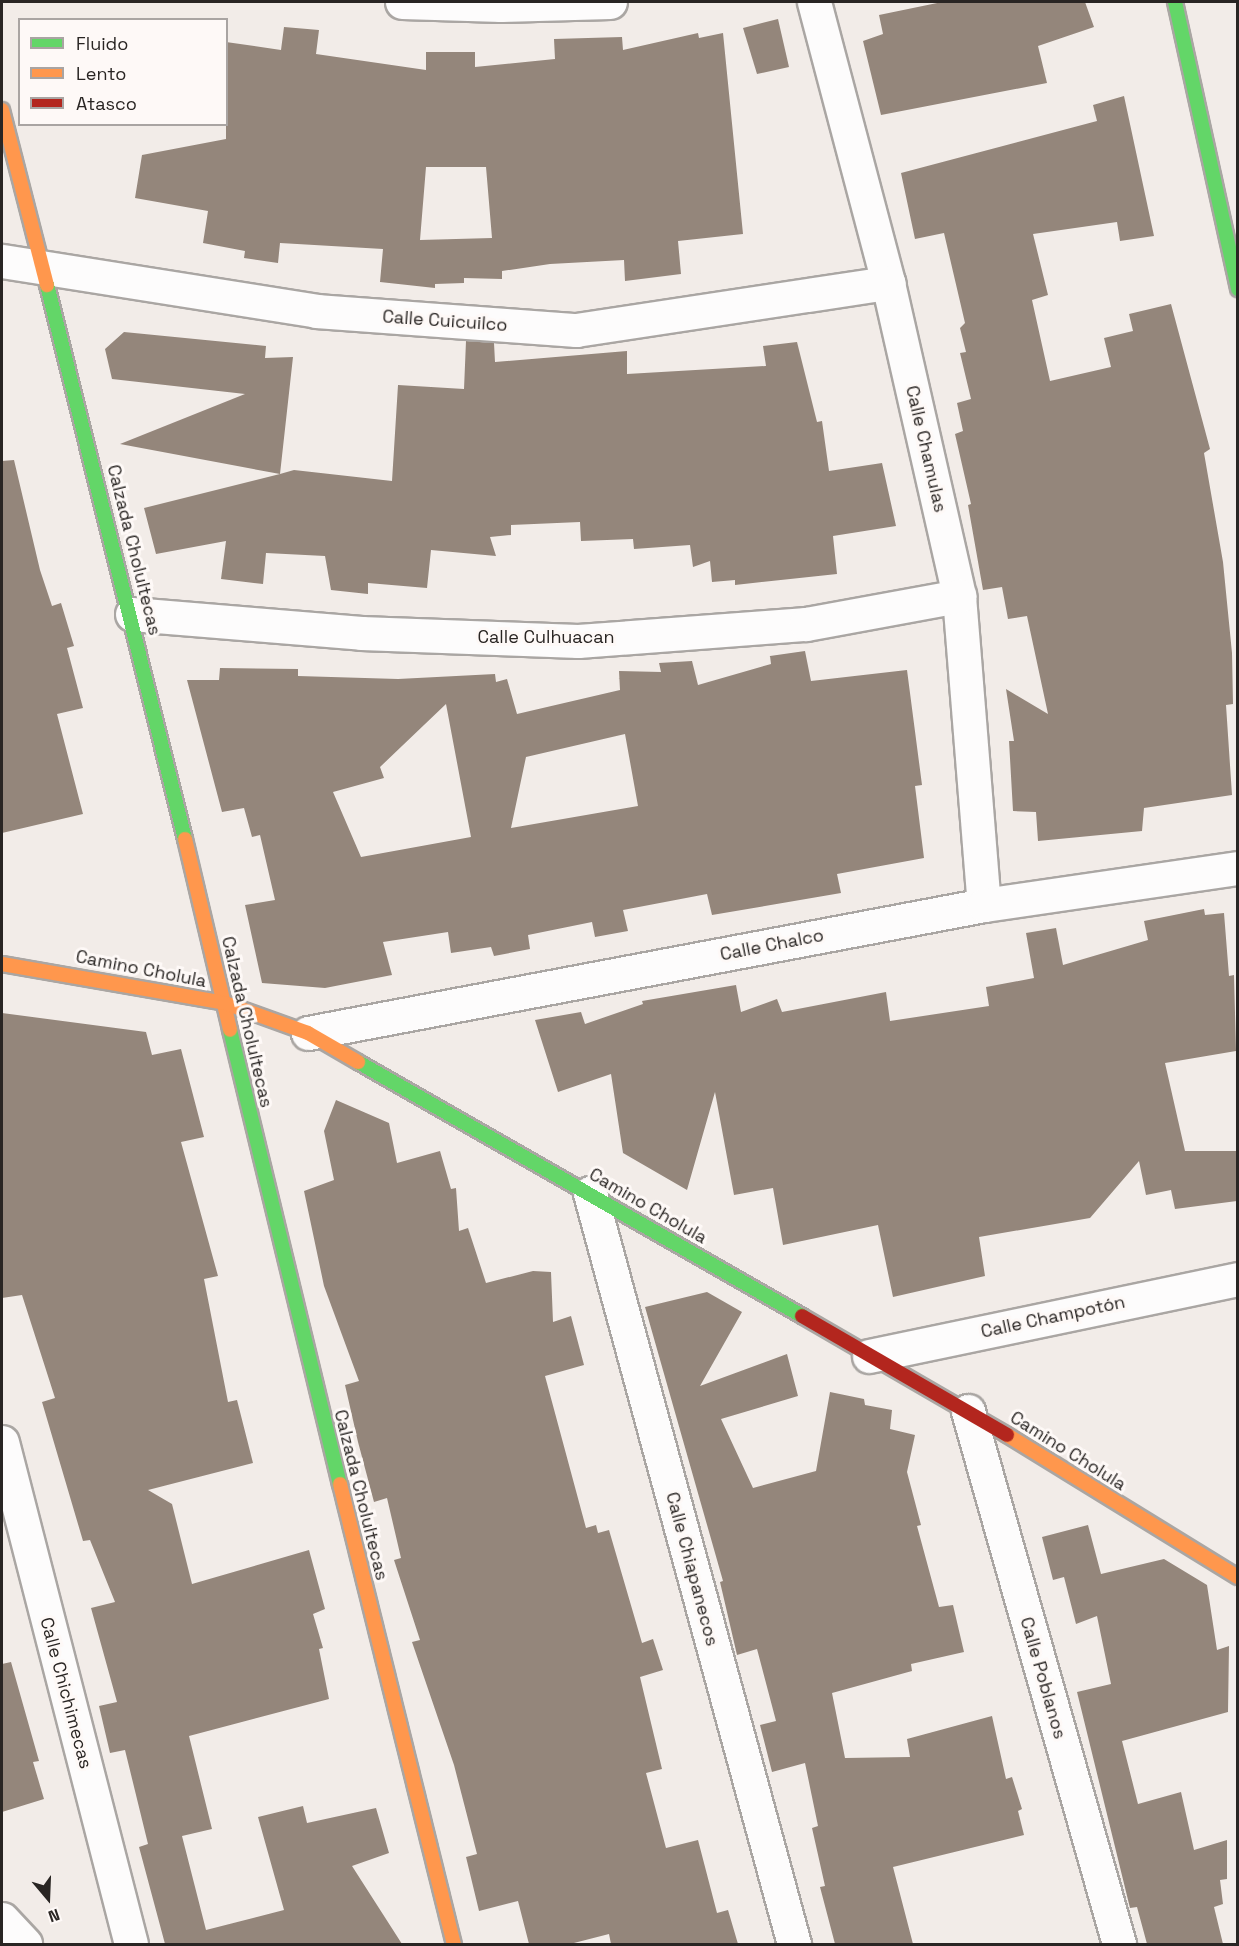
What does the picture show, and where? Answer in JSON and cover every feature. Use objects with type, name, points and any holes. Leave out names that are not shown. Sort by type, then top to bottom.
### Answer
[{"type":"street","points":[[402,2],[501,5],[610,2]]},
{"type":"street","name":"Calle Chamulas","points":[[814,2],[888,283],[959,596],[984,905]]},
{"type":"street","points":[[1175,2],[1233,247],[1238,289]]},
{"type":"street","name":"Calzada Cholultecas","points":[[2,110],[46,271],[132,615],[290,1284],[454,1944]]},
{"type":"street","name":"Calle Cuicuilco","points":[[2,261],[46,271],[316,312],[576,330],[888,283]]},
{"type":"street","name":"Calle Culhuacan","points":[[132,615],[361,633],[578,641],[806,624],[959,596]]},
{"type":"street","name":"Calle Chalco","points":[[308,1033],[984,905],[1238,868]]},
{"type":"street","name":"Camino Cholula","points":[[2,964],[225,1003],[308,1033],[968,1411],[1238,1577]]},
{"type":"street","name":"Calle Chiapanecos","points":[[590,1193],[794,1944]]},
{"type":"street","name":"Calle Champotón","points":[[869,1356],[1238,1279]]},
{"type":"street","name":"Calle Poblanos","points":[[968,1411],[1119,1944]]},
{"type":"street","name":"Calle Chichimecas","points":[[2,1442],[131,1944]]},
{"type":"street","points":[[2,1919],[25,1944]]},
{"type":"building","points":[[942,2],[1085,2],[1094,27],[1038,46],[1047,83],[881,115],[863,41],[883,34],[879,15]]},
{"type":"building","points":[[778,19],[789,67],[757,74],[743,28]]},
{"type":"building","points":[[284,27],[319,30],[316,54],[426,70],[426,52],[475,52],[475,67],[555,59],[554,39],[622,37],[623,50],[698,33],[699,38],[723,33],[743,234],[678,241],[681,274],[625,281],[624,260],[550,264],[502,271],[502,279],[464,278],[464,283],[435,284],[435,288],[380,282],[383,249],[280,243],[278,263],[244,258],[245,251],[203,243],[208,211],[135,198],[142,155],[226,139],[228,42],[281,50]],"holes":[[[426,167],[486,167],[492,238],[420,240]]]},
{"type":"building","points":[[1124,96],[1154,236],[1120,241],[1117,222],[1033,234],[1048,295],[1032,300],[1050,381],[1111,367],[1104,338],[1133,331],[1129,314],[1171,304],[1210,449],[1204,453],[1223,562],[1232,653],[1233,704],[1226,705],[1232,795],[1144,808],[1142,831],[1038,841],[1036,812],[1013,811],[1009,741],[1014,741],[1006,689],[1048,714],[1027,616],[1008,619],[1002,587],[983,590],[968,505],[971,504],[955,434],[963,431],[957,403],[971,399],[960,353],[966,352],[960,328],[965,323],[944,233],[915,239],[901,173],[1097,121],[1093,105]]},
{"type":"building","points":[[124,332],[266,346],[265,358],[293,357],[280,474],[120,444],[245,394],[112,379],[105,349]]},
{"type":"building","points":[[466,341],[494,343],[495,362],[627,351],[627,374],[766,366],[763,346],[797,342],[817,422],[822,421],[829,471],[882,463],[896,526],[833,536],[837,574],[735,585],[735,580],[712,582],[710,561],[693,567],[690,545],[634,549],[633,539],[581,541],[580,522],[511,525],[511,535],[490,537],[496,556],[431,550],[427,588],[368,583],[368,594],[331,590],[325,556],[266,553],[263,584],[221,579],[226,541],[156,554],[144,508],[294,470],[392,481],[398,385],[464,389]]},
{"type":"building","points":[[14,460],[40,570],[52,606],[61,603],[74,646],[67,648],[83,708],[57,714],[83,814],[2,833],[2,461]]},
{"type":"building","points":[[805,651],[811,681],[907,670],[922,785],[915,786],[924,858],[837,874],[841,893],[712,915],[707,894],[623,910],[628,931],[595,937],[592,922],[528,935],[530,949],[494,956],[491,947],[451,953],[448,932],[383,942],[392,975],[325,988],[262,983],[245,905],[275,900],[260,835],[252,837],[244,808],[222,812],[187,680],[219,680],[220,668],[298,669],[298,676],[398,679],[495,674],[496,682],[507,679],[517,714],[620,690],[619,671],[661,672],[659,663],[692,661],[698,685],[771,664],[770,656]],"holes":[[[446,704],[471,837],[361,857],[333,792],[384,778],[380,767]],[[625,734],[638,806],[511,828],[526,757]]]},
{"type":"building","points":[[1204,909],[1205,915],[1224,913],[1229,976],[1234,975],[1236,1051],[1165,1063],[1185,1151],[1238,1151],[1237,1201],[1175,1209],[1171,1190],[1146,1195],[1139,1161],[1090,1218],[979,1237],[985,1276],[893,1297],[878,1225],[783,1245],[773,1188],[734,1195],[715,1092],[687,1190],[623,1153],[611,1074],[558,1092],[535,1020],[581,1012],[585,1024],[643,1004],[642,1001],[736,985],[741,1012],[777,999],[782,1012],[886,992],[890,1021],[989,1006],[986,987],[1034,978],[1026,933],[1056,928],[1063,965],[1148,940],[1144,921]]},
{"type":"building","points":[[2,1013],[146,1032],[152,1055],[181,1049],[204,1137],[181,1142],[218,1276],[204,1279],[228,1402],[237,1400],[253,1463],[148,1490],[172,1504],[192,1584],[309,1550],[325,1609],[313,1614],[323,1648],[319,1649],[329,1699],[189,1736],[212,1829],[182,1836],[206,1930],[284,1910],[258,1817],[303,1806],[307,1823],[376,1808],[389,1853],[352,1866],[402,1944],[165,1944],[139,1847],[148,1844],[125,1750],[110,1753],[99,1706],[117,1702],[91,1608],[115,1602],[90,1540],[83,1541],[42,1402],[55,1398],[22,1295],[2,1298]]},
{"type":"building","points":[[336,1100],[389,1123],[397,1163],[440,1151],[451,1189],[456,1188],[459,1231],[468,1228],[486,1283],[533,1271],[551,1272],[553,1322],[571,1316],[584,1365],[545,1376],[586,1528],[596,1525],[598,1533],[609,1530],[642,1643],[653,1639],[663,1670],[640,1677],[662,1769],[646,1773],[666,1848],[698,1840],[717,1913],[728,1910],[738,1944],[611,1944],[609,1934],[570,1944],[529,1944],[518,1901],[479,1911],[466,1857],[477,1854],[454,1765],[412,1642],[420,1640],[394,1560],[401,1558],[387,1498],[374,1502],[358,1442],[345,1385],[359,1381],[324,1286],[304,1191],[334,1180],[324,1131]]},
{"type":"building","points":[[707,1292],[742,1312],[700,1386],[787,1354],[798,1396],[721,1419],[753,1488],[816,1471],[830,1392],[864,1399],[865,1405],[892,1410],[890,1429],[915,1435],[907,1472],[921,1525],[917,1526],[939,1607],[953,1605],[964,1652],[911,1664],[912,1671],[832,1693],[845,1758],[910,1757],[907,1739],[992,1716],[1006,1779],[1012,1777],[1022,1809],[1018,1811],[1024,1835],[893,1867],[913,1944],[835,1944],[820,1887],[825,1886],[812,1828],[818,1826],[805,1763],[772,1772],[760,1725],[776,1721],[757,1649],[737,1655],[720,1582],[723,1581],[645,1307]]},
{"type":"building","points":[[1088,1525],[1101,1574],[1164,1559],[1207,1585],[1217,1650],[1229,1646],[1228,1712],[1122,1741],[1138,1804],[1181,1792],[1194,1850],[1227,1840],[1227,1879],[1220,1880],[1223,1904],[1214,1907],[1223,1944],[1147,1944],[1137,1907],[1130,1908],[1077,1692],[1111,1684],[1097,1616],[1076,1624],[1064,1577],[1053,1580],[1042,1537]]},
{"type":"building","points":[[11,1662],[39,1761],[33,1762],[44,1799],[2,1812],[2,1664]]},
{"type":"traffic: fast","points":[[1175,2],[1238,289]]},
{"type":"traffic: fast","points":[[47,285],[185,839]]},
{"type":"traffic: fast","points":[[230,1030],[340,1484]]},
{"type":"traffic: fast","points":[[358,1062],[802,1316]]},
{"type":"traffic: slow","points":[[2,110],[47,285]]},
{"type":"traffic: slow","points":[[185,839],[230,1030]]},
{"type":"traffic: slow","points":[[2,964],[225,1003],[308,1033],[358,1062]]},
{"type":"traffic: slow","points":[[1007,1435],[1238,1577]]},
{"type":"traffic: slow","points":[[340,1484],[454,1944]]},
{"type":"traffic: jam","points":[[802,1316],[1007,1435]]}]
